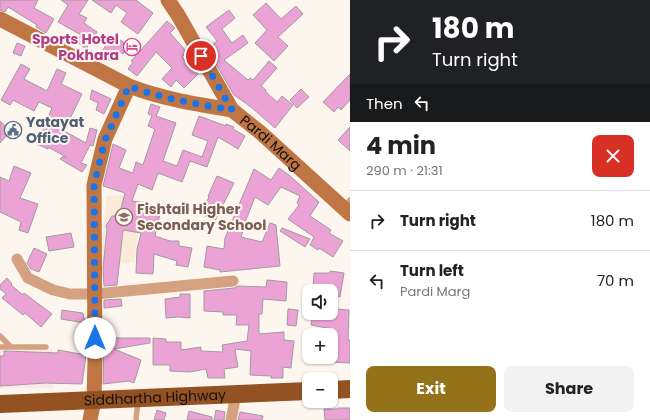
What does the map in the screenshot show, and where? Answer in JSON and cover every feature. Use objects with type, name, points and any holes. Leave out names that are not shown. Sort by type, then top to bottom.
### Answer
[{"type":"highway","points":[[338,390],[350,389]]},
{"type":"highway","name":"Siddhartha Highway","points":[[0,404],[302,391]]},
{"type":"main road","name":"Pardi Marg","points":[[168,0],[232,110],[348,207]]},
{"type":"main road","points":[[0,19],[129,86],[150,94],[176,101],[232,110]]},
{"type":"main road","points":[[90,420],[94,400],[94,185],[105,140],[129,86]]},
{"type":"street","points":[[17,259],[28,278],[53,290],[70,294],[95,294],[232,281]]},
{"type":"street","points":[[231,420],[236,394]]},
{"type":"lane","points":[[0,336],[11,347]]},
{"type":"lane","points":[[0,347],[46,346]]},
{"type":"lane","points":[[136,420],[138,398]]},
{"type":"shaded area","name":"Fishtail Higher Secondary School","points":[[107,196],[132,196],[132,199],[147,202],[141,233],[138,235],[134,263],[99,264]]},
{"type":"shaded area","points":[[52,349],[53,388],[0,389],[0,350]]},
{"type":"building","points":[[0,0],[38,0],[34,8],[54,19],[46,33],[36,27],[37,25],[8,7],[5,12],[0,10]]},
{"type":"building","points":[[61,0],[88,0],[79,14],[87,18],[84,23],[97,32],[86,49],[76,41],[81,35],[58,22],[68,5]]},
{"type":"building","points":[[92,0],[136,0],[153,13],[138,34],[121,22],[127,13],[116,5],[111,13]]},
{"type":"building","points":[[266,3],[281,19],[296,6],[303,14],[278,37],[288,46],[274,61],[255,43],[267,30],[253,15]]},
{"type":"building","points":[[229,10],[235,18],[222,29],[232,43],[243,35],[248,43],[224,60],[248,80],[250,78],[253,80],[269,61],[277,68],[261,86],[277,102],[282,96],[293,105],[275,128],[251,107],[234,95],[207,49],[217,41],[206,27]]},
{"type":"building","points":[[167,21],[175,28],[170,33],[187,52],[182,57],[198,74],[184,88],[176,80],[171,87],[162,79],[172,68],[156,52],[137,76],[128,69],[133,62],[131,61]]},
{"type":"building","points":[[113,35],[129,46],[123,54],[118,50],[110,61],[100,54]]},
{"type":"building","points":[[17,43],[25,46],[21,56],[13,53]]},
{"type":"building","points":[[21,64],[30,69],[24,79],[47,91],[57,69],[66,73],[61,84],[82,94],[64,131],[86,143],[90,128],[97,130],[93,146],[90,145],[81,163],[87,165],[82,172],[60,159],[62,157],[66,157],[48,147],[48,149],[37,144],[52,108],[39,102],[34,111],[13,100],[10,105],[1,100]]},
{"type":"building","points":[[350,74],[350,100],[341,110],[338,107],[334,112],[323,102]]},
{"type":"building","points":[[301,89],[309,97],[297,108],[290,100]]},
{"type":"building","points":[[92,90],[111,99],[104,114],[96,110],[98,103],[90,99]]},
{"type":"building","points":[[151,104],[160,107],[156,116],[176,123],[163,161],[177,166],[183,150],[202,157],[208,141],[192,135],[199,116],[226,126],[226,124],[234,127],[233,129],[245,136],[238,149],[218,137],[207,167],[190,161],[182,182],[158,173],[152,190],[138,184],[132,201],[145,203],[144,211],[160,214],[155,236],[170,241],[179,241],[179,246],[192,248],[188,267],[176,265],[177,261],[154,254],[153,274],[136,273],[137,249],[141,233],[123,230],[117,285],[104,286],[103,268],[107,229],[106,226],[112,216],[119,216],[125,193],[103,186],[113,144],[126,150],[119,168],[133,173],[136,162],[143,165],[155,129],[148,126],[152,115],[148,114]]},
{"type":"building","points":[[0,121],[11,131],[0,143]]},
{"type":"building","points":[[350,127],[350,151],[338,140]]},
{"type":"building","points":[[14,166],[31,173],[20,198],[38,204],[28,233],[19,230],[21,222],[0,212],[0,177],[9,181]]},
{"type":"building","points":[[279,168],[319,202],[310,216],[331,230],[329,233],[343,241],[333,257],[319,248],[318,250],[310,245],[314,237],[288,219],[299,205],[297,203],[300,196],[281,187],[268,205],[255,197],[241,237],[262,242],[270,223],[276,225],[280,266],[220,272],[220,270],[204,267],[207,246],[224,249],[225,238],[254,169],[271,180]]},
{"type":"building","points":[[217,176],[234,183],[215,221],[201,214]]},
{"type":"building","points":[[282,228],[310,239],[305,247],[280,231]]},
{"type":"building","points":[[71,233],[74,247],[49,251],[46,237]]},
{"type":"building","points":[[34,248],[47,254],[39,272],[31,269],[27,263]]},
{"type":"building","points":[[330,271],[344,273],[340,297],[338,297],[338,284],[313,284],[314,273],[330,273]]},
{"type":"building","points":[[7,278],[12,284],[11,285],[23,295],[24,293],[52,314],[41,327],[25,313],[23,315],[2,298],[6,294],[0,289],[0,285]]},
{"type":"building","points":[[267,280],[287,282],[286,301],[263,299],[262,314],[259,314],[259,334],[284,332],[284,340],[294,341],[291,368],[283,367],[283,378],[250,375],[251,351],[235,349],[238,367],[224,369],[225,378],[208,378],[206,369],[190,372],[170,371],[170,365],[153,365],[153,338],[166,339],[166,342],[181,342],[181,350],[201,347],[201,351],[223,352],[222,345],[247,341],[249,325],[236,325],[237,315],[223,315],[223,312],[204,311],[204,291],[234,288],[238,286],[266,287]]},
{"type":"building","points":[[180,294],[190,294],[190,318],[166,318],[165,299],[180,297]]},
{"type":"building","points":[[121,299],[122,306],[104,308],[104,300]]},
{"type":"building","points":[[288,309],[298,310],[296,326],[287,325]]},
{"type":"building","points":[[338,309],[349,310],[348,340],[350,340],[350,363],[338,362],[338,328],[327,328],[311,325],[312,320],[338,320]]},
{"type":"building","points":[[62,310],[83,313],[85,323],[61,319]]},
{"type":"building","points":[[104,338],[150,338],[150,343],[114,349],[141,360],[134,383],[129,381],[103,384]]},
{"type":"building","points":[[58,350],[86,355],[82,384],[46,383],[0,386],[0,356],[4,356],[4,351],[58,353]]},
{"type":"building","points":[[350,408],[350,420],[325,420],[324,409]]},
{"type":"building","points":[[157,410],[166,413],[164,420],[154,420]]},
{"type":"building","points":[[216,410],[225,412],[224,420],[214,420]]},
{"type":"building","points":[[189,411],[212,417],[212,420],[187,420]]},
{"type":"building","points":[[240,412],[263,416],[262,420],[238,420]]},
{"type":"place","name":"Sports Hotel Pokhara","points":[[132,47]]},
{"type":"place","name":"Yatayat Office","points":[[13,130]]},
{"type":"place","name":"Fishtail Higher Secondary School","points":[[124,217]]},
{"type":"route","points":[[95,338],[94,185],[105,140],[129,86],[150,94],[176,101],[232,110],[201,56]]}]
